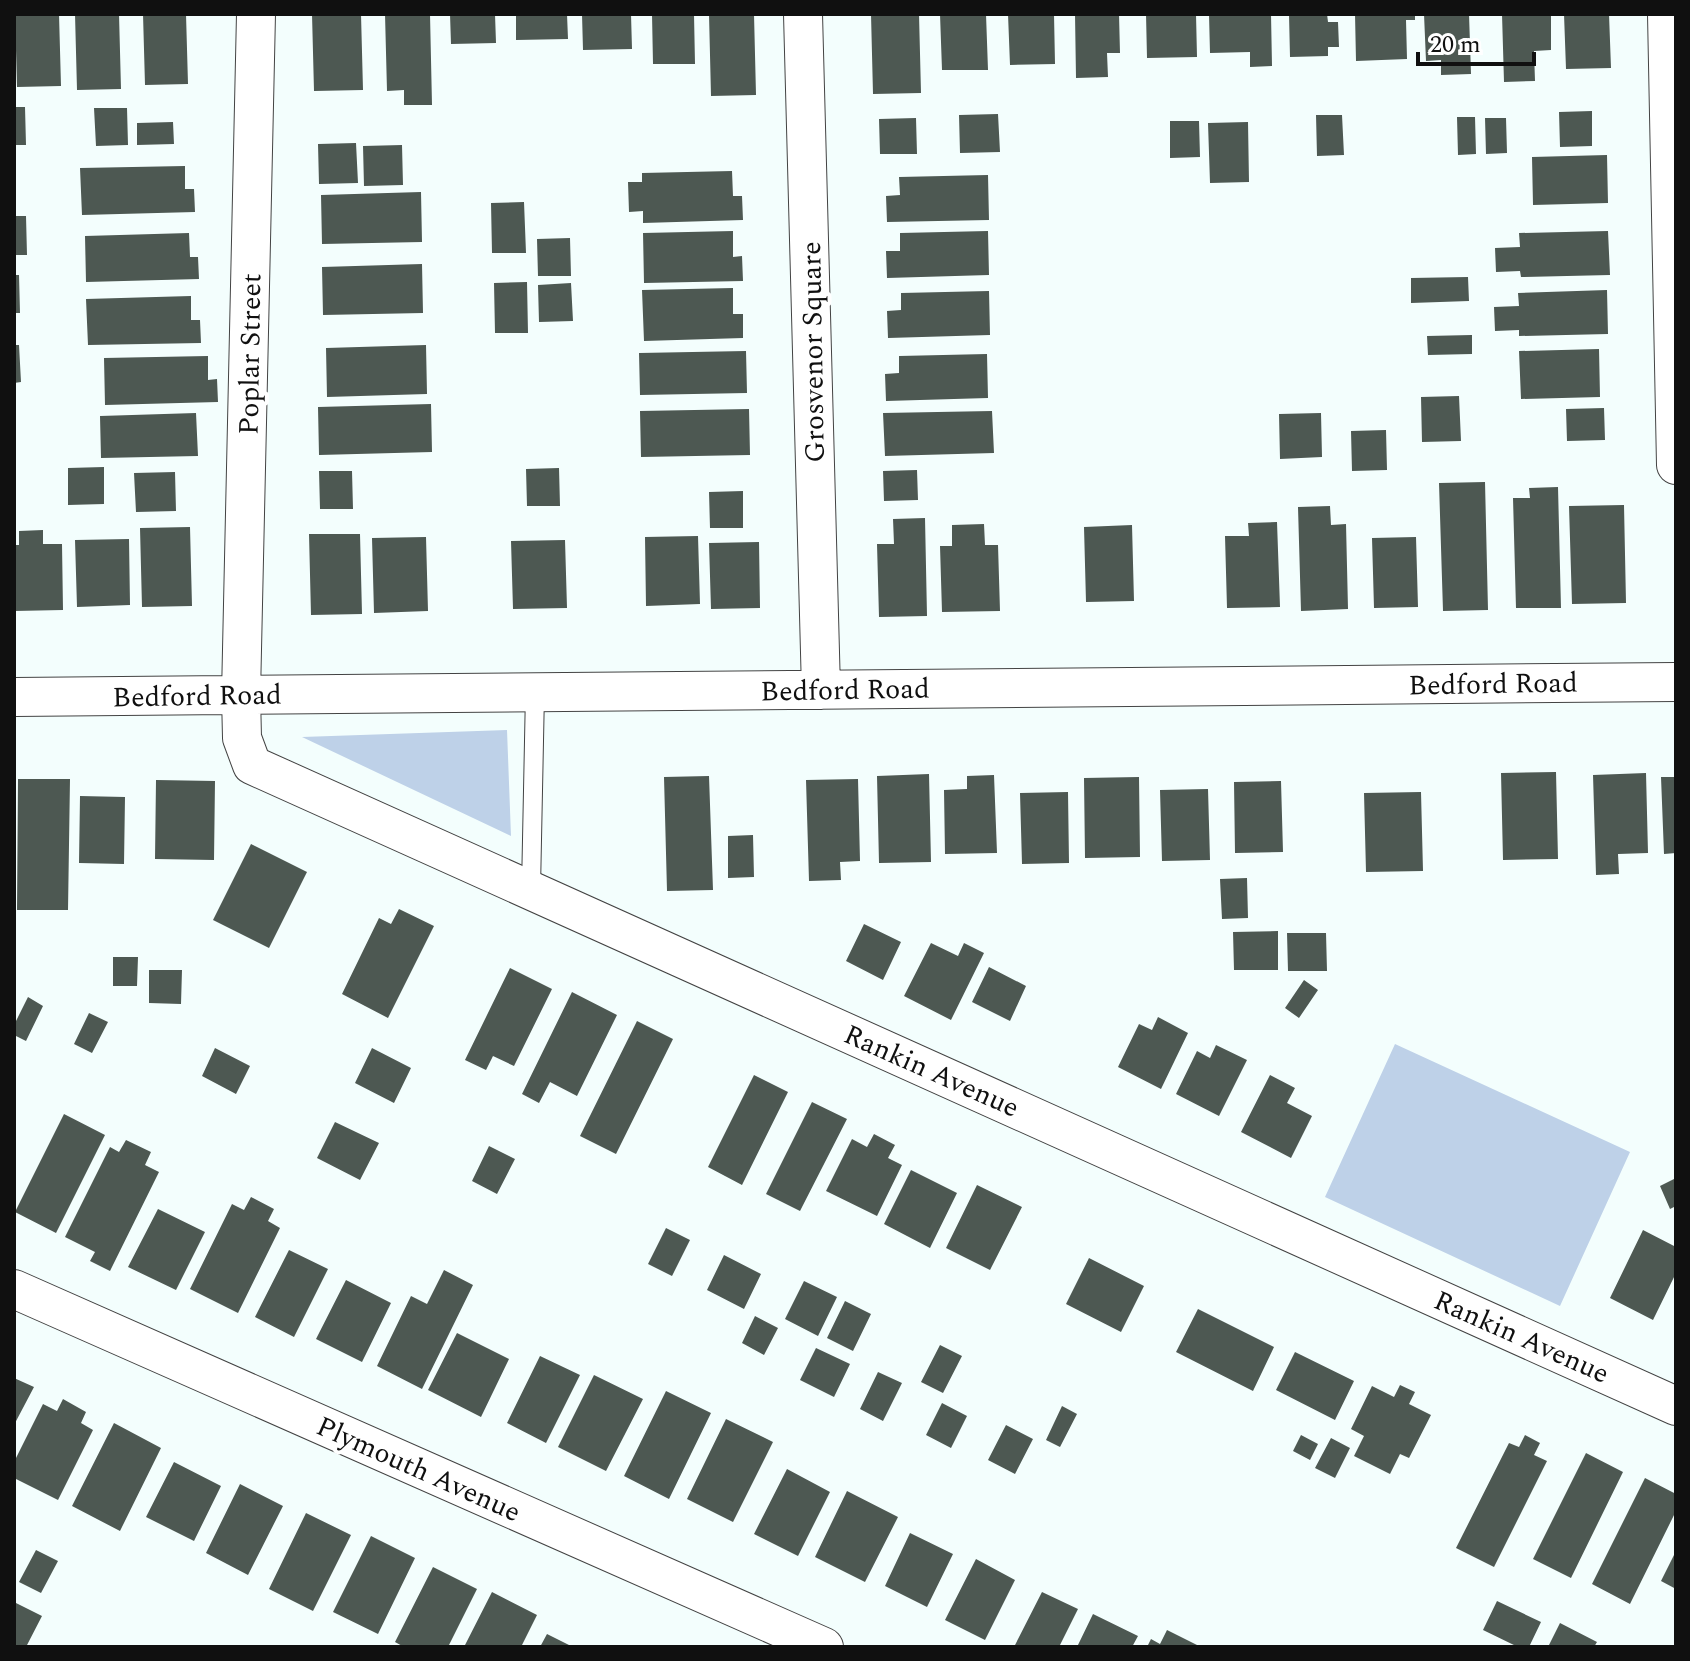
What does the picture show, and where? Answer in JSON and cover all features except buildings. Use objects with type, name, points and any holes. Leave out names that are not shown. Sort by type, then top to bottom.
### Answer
[{"type":"street","name":"Poplar Street","points":[[241,695],[256,14]]},
{"type":"street","name":"Grosvenor Square","points":[[803,14],[821,690]]},
{"type":"street","points":[[1667,14],[1676,465]]},
{"type":"street","name":"Bedford Road","points":[[14,697],[1676,682]]},
{"type":"street","name":"Rankin Avenue","points":[[241,695],[242,738],[252,765],[1676,1406]]},
{"type":"street","name":"Plymouth Avenue","points":[[14,1289],[824,1647]]},
{"type":"lane","points":[[531,889],[535,692]]},
{"type":"shaded area","points":[[507,730],[511,836],[302,737]]},
{"type":"shaded area","points":[[1395,1044],[1630,1152],[1560,1306],[1325,1197]]}]
